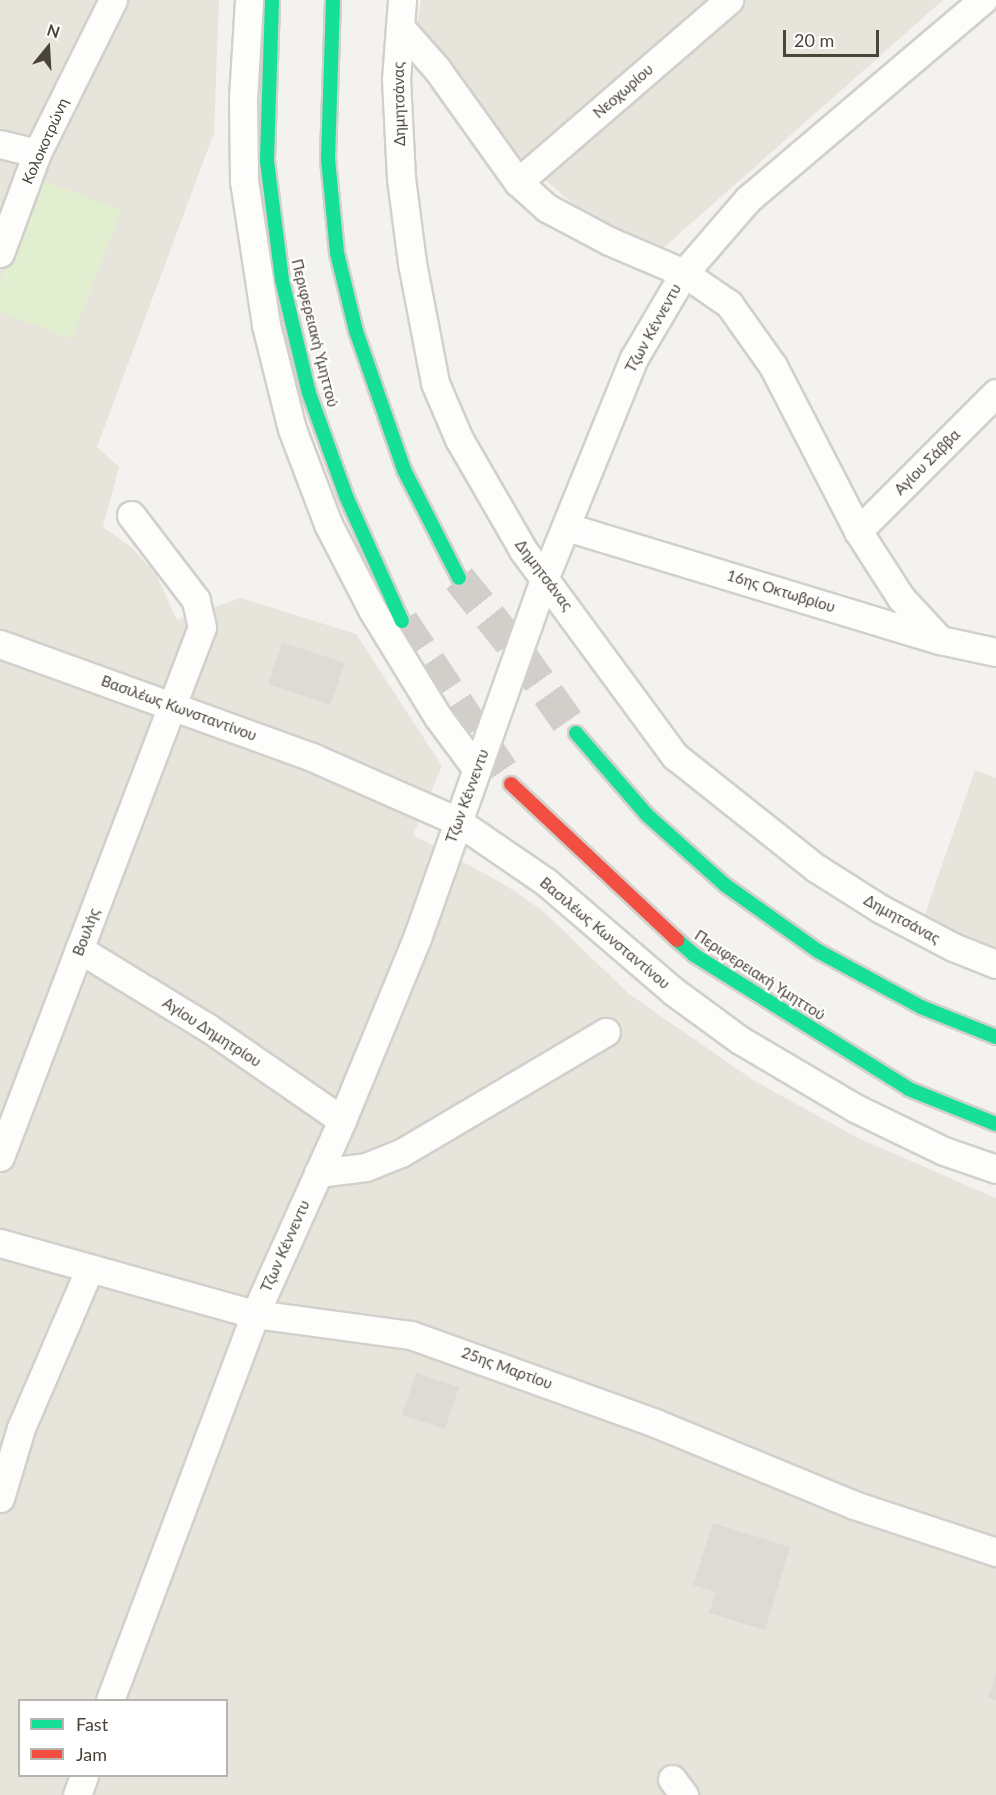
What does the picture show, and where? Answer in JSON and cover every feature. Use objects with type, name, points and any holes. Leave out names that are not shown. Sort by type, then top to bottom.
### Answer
[{"type":"highway","name":"Περιφερειακή Υμηττού","points":[[272,0],[267,161],[282,280],[309,393],[346,496],[402,621]]},
{"type":"highway","points":[[333,0],[328,159],[336,253],[356,331],[404,470],[459,578]]},
{"type":"highway","points":[[576,733],[647,814],[725,885],[818,951],[921,1007],[996,1037]]},
{"type":"highway","name":"Περιφερειακή Υμηττού","points":[[511,784],[592,865],[694,955],[909,1089],[996,1124]]},
{"type":"street","name":"Κολοκοτρώνη","points":[[0,254],[37,153],[113,0]]},
{"type":"street","points":[[249,0],[243,97],[244,181],[266,325],[292,429],[328,524],[373,611],[438,717],[476,768]]},
{"type":"street","name":"Δημητσάνας","points":[[402,0],[396,79],[401,178],[412,263],[435,383],[483,483],[522,550],[545,577],[675,756],[742,813],[835,880],[953,947],[996,964]]},
{"type":"street","name":"Νεοχωρίου","points":[[518,182],[729,0]]},
{"type":"street","name":"Τζων Κέννεντυ","points":[[111,1699],[255,1314],[342,1120],[417,938],[545,577],[634,358],[684,273],[748,199],[983,0]]},
{"type":"street","points":[[400,27],[436,69],[518,182],[547,208],[609,241],[684,273],[729,304],[773,366],[858,531],[901,598],[940,640]]},
{"type":"street","points":[[0,144],[37,153]]},
{"type":"street","name":"Αγίου Σάββα","points":[[858,531],[996,393]]},
{"type":"street","name":"Βουλής","points":[[0,1157],[202,627],[196,600],[131,515]]},
{"type":"street","name":"16ης Οκτωβρίου","points":[[567,527],[940,640],[996,652]]},
{"type":"street","name":"Βασιλέως Κωνσταντίνου","points":[[0,644],[312,757],[457,821],[546,882],[673,991],[740,1040],[855,1108],[944,1150],[996,1169]]},
{"type":"street","name":"Αγίου Δημητρίου","points":[[79,949],[207,1027],[342,1120]]},
{"type":"street","points":[[318,1173],[366,1167],[401,1153],[606,1032]]},
{"type":"street","name":"25ης Μαρτίου","points":[[0,1243],[89,1270],[255,1314],[411,1335],[656,1423],[854,1506],[996,1552]]},
{"type":"street","points":[[0,1498],[21,1428],[89,1270]]},
{"type":"street","points":[[77,1795],[84,1777]]},
{"type":"shaded area","points":[[0,0],[219,0],[214,133],[97,447],[119,467],[103,527],[131,547],[155,572],[177,620],[241,598],[356,634],[442,766],[413,835],[502,883],[542,910],[629,994],[753,1080],[858,1138],[996,1198],[996,1795],[0,1795]]},
{"type":"shaded area","points":[[421,0],[943,0],[643,266],[411,61]]},
{"type":"shaded area","points":[[975,770],[996,778],[996,955],[923,920]]},
{"type":"green space","points":[[38,179],[121,210],[72,339],[0,312],[0,281]]},
{"type":"building","points":[[282,642],[345,663],[330,705],[268,684]]},
{"type":"building","points":[[416,1373],[459,1387],[445,1429],[402,1415]]},
{"type":"building","points":[[713,1523],[790,1547],[765,1630],[709,1613],[716,1592],[693,1585]]},
{"type":"building","points":[[996,1674],[996,1700],[988,1697]]},
{"type":"tunnel","points":[[459,578],[520,654],[576,733]]},
{"type":"tunnel","points":[[402,621],[511,784]]},
{"type":"traffic: fast","points":[[272,0],[267,161],[282,280],[309,393],[346,496],[402,621]]},
{"type":"traffic: fast","points":[[333,0],[328,159],[337,253],[356,331],[404,470],[459,578]]},
{"type":"traffic: fast","points":[[576,733],[647,815],[725,885],[818,951],[921,1007],[996,1037]]},
{"type":"traffic: fast","points":[[677,940],[694,955],[909,1089],[996,1124]]},
{"type":"traffic: jam","points":[[511,784],[677,940]]}]
